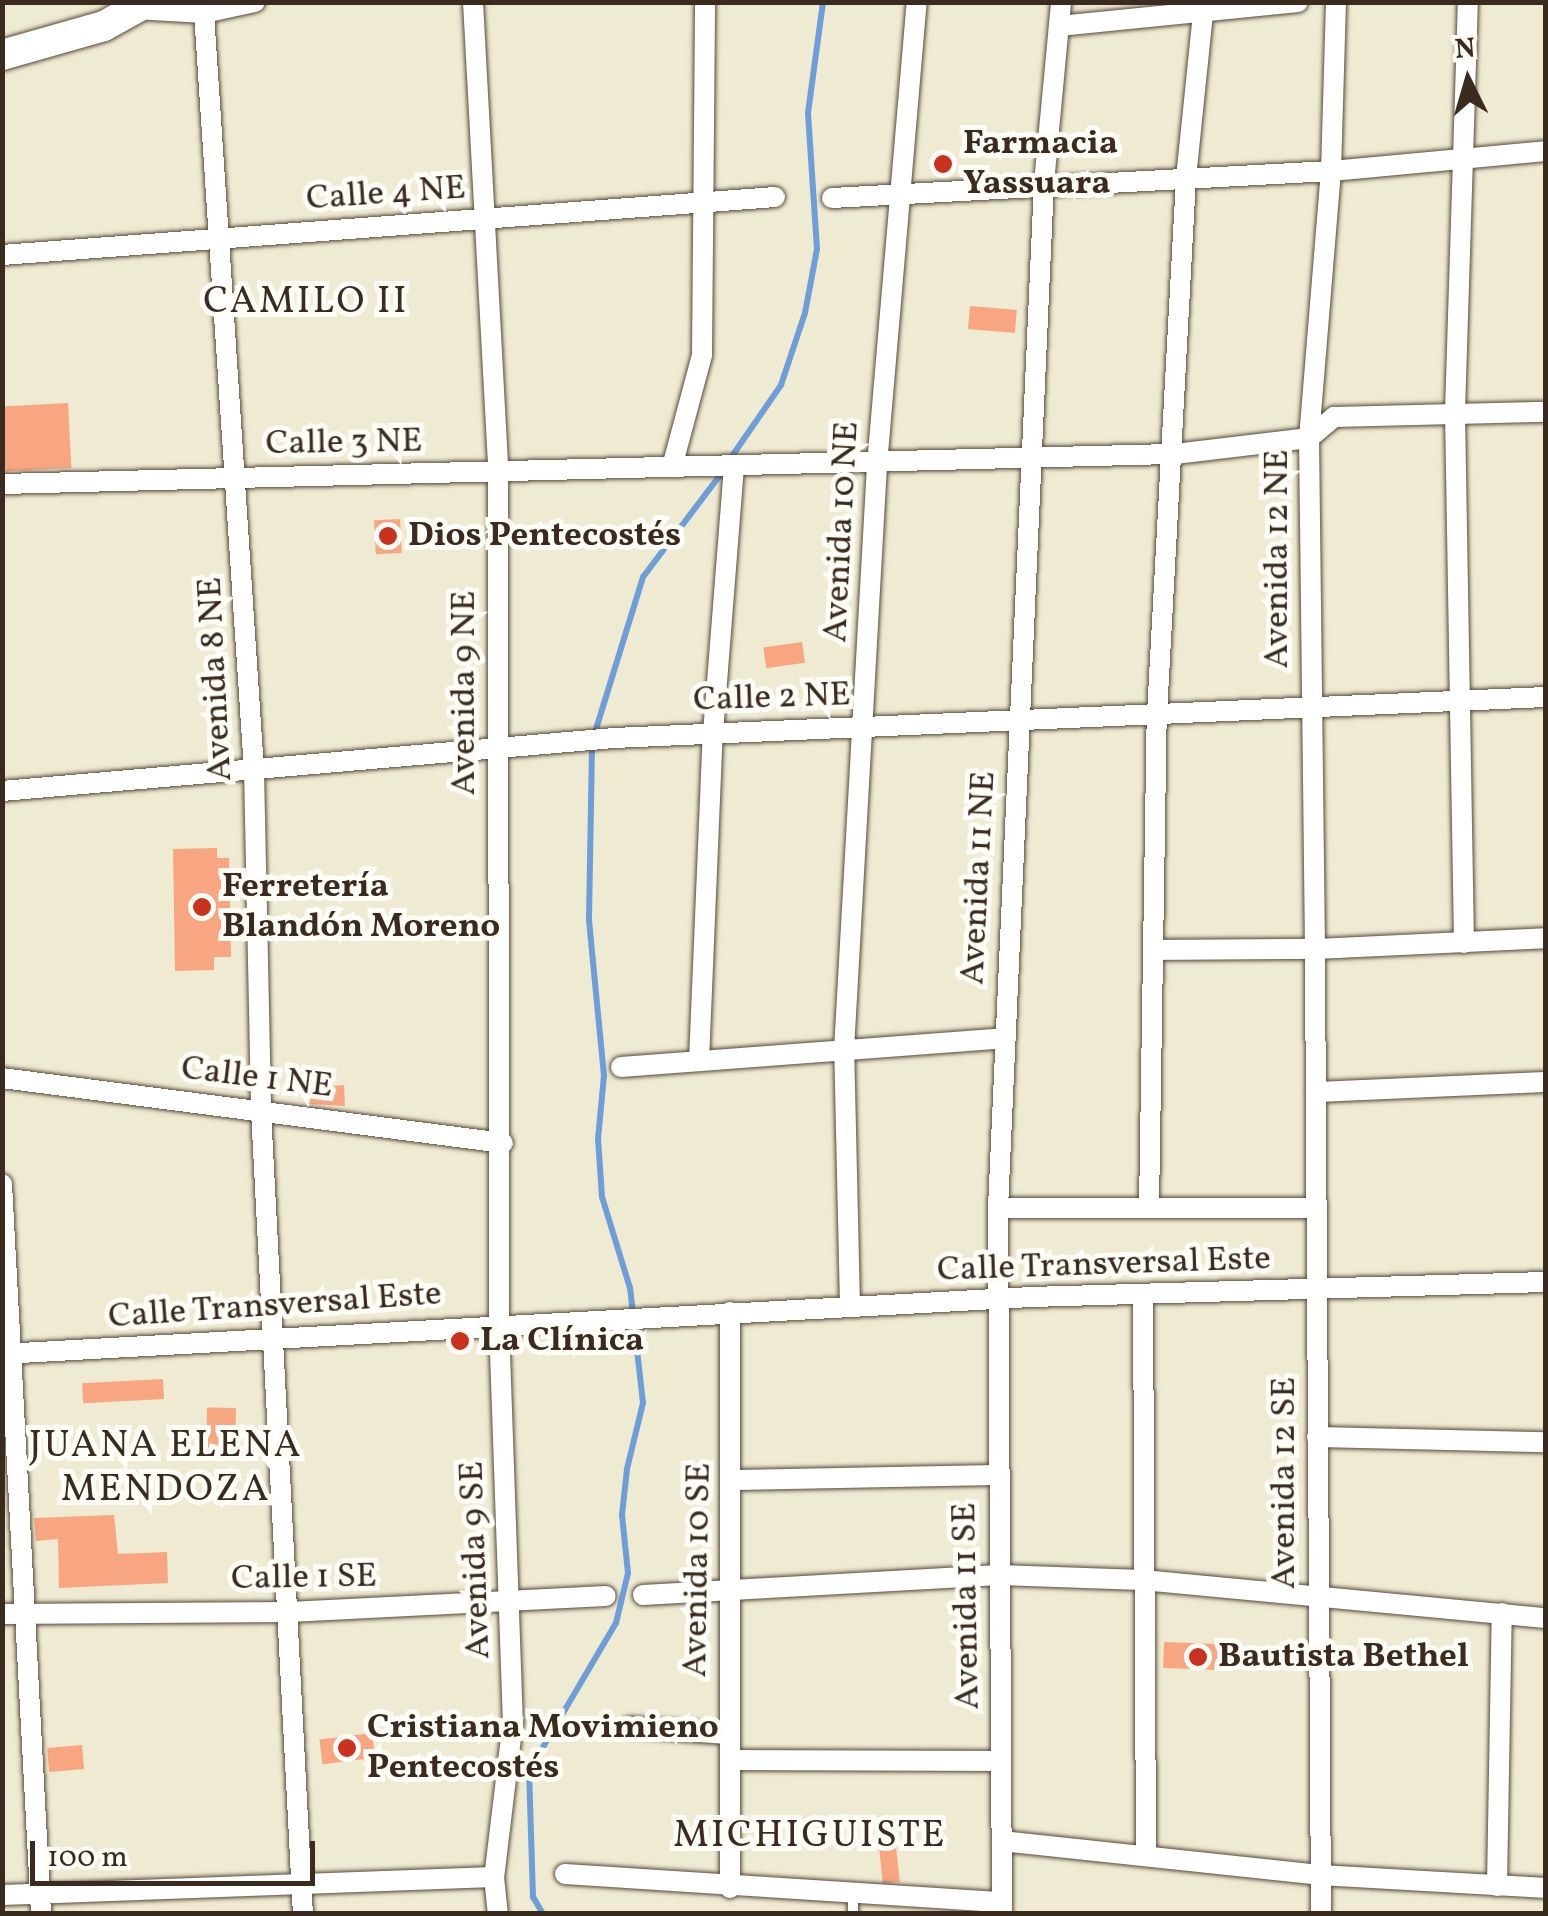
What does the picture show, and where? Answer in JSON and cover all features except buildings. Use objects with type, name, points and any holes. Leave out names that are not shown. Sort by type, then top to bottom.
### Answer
[{"type":"main road","points":[[2,55],[104,26],[138,5]]},
{"type":"street","points":[[138,5],[204,13],[256,2]]},
{"type":"street","name":"Avenida 9 NE","points":[[473,2],[498,472],[496,750],[503,1143],[499,1324]]},
{"type":"street","points":[[680,467],[702,355],[708,202],[705,2]]},
{"type":"street","name":"Avenida 10 NE","points":[[850,1306],[844,1050],[865,727],[876,465],[916,2]]},
{"type":"street","points":[[1033,460],[1044,183],[1061,2]]},
{"type":"street","points":[[1060,26],[1298,2]]},
{"type":"street","name":"Avenida 12 NE","points":[[1316,1292],[1309,438],[1331,170],[1336,2]]},
{"type":"street","points":[[1464,943],[1455,412],[1468,2]]},
{"type":"street","name":"Avenida 8 NE","points":[[204,13],[215,239],[237,478],[254,770],[261,1111],[303,1914]]},
{"type":"street","points":[[1150,1208],[1157,714],[1175,454],[1186,178],[1202,13]]},
{"type":"street","points":[[832,198],[902,190],[1331,170],[1546,152]]},
{"type":"street","name":"Calle 4 NE","points":[[2,255],[775,197]]},
{"type":"street","points":[[1309,438],[1334,417],[1546,412]]},
{"type":"street","name":"Calle 3 NE","points":[[2,484],[1033,460],[1175,454],[1309,438]]},
{"type":"street","name":"Avenida 11 NE","points":[[997,1299],[1004,1038],[1033,460]]},
{"type":"street","points":[[699,1061],[713,733],[732,469]]},
{"type":"street","name":"Calle 2 NE","points":[[2,791],[614,738],[1546,697]]},
{"type":"street","points":[[1156,950],[1546,938]]},
{"type":"street","points":[[622,1067],[1004,1038]]},
{"type":"street","name":"Calle 1 NE","points":[[2,1078],[503,1143]]},
{"type":"street","points":[[1316,1092],[1546,1082]]},
{"type":"street","points":[[2,1184],[6,1354],[26,1613],[41,1904]]},
{"type":"street","points":[[998,1208],[1316,1208]]},
{"type":"street","name":"Calle Transversal Este","points":[[6,1354],[275,1343],[499,1324],[997,1299],[1546,1282]]},
{"type":"street","name":"Avenida 12 SE","points":[[1316,1292],[1321,1914]]},
{"type":"street","points":[[1143,1295],[1146,1855]]},
{"type":"street","name":"Avenida 11 SE","points":[[997,1299],[1002,1908]]},
{"type":"street","name":"Avenida 10 SE","points":[[730,1312],[730,1888]]},
{"type":"street","name":"Avenida 9 SE","points":[[498,1914],[494,1878],[513,1721],[512,1604],[499,1324]]},
{"type":"street","points":[[1317,1437],[1546,1442]]},
{"type":"street","points":[[733,1480],[998,1475]]},
{"type":"street","points":[[643,1595],[1000,1575],[1142,1580],[1546,1618]]},
{"type":"street","name":"Calle 1 SE","points":[[2,1614],[289,1612],[512,1604],[606,1596]]},
{"type":"street","points":[[1497,1886],[1502,1613]]},
{"type":"street","points":[[630,1727],[728,1734]]},
{"type":"street","points":[[730,1760],[1001,1760]]},
{"type":"street","points":[[1002,1841],[1321,1875],[1546,1888]]},
{"type":"street","points":[[565,1874],[730,1888],[853,1904],[1002,1908]]},
{"type":"street","points":[[2,1896],[41,1904],[300,1882],[494,1878]]},
{"type":"waterway","points":[[730,459],[781,385],[805,313],[817,249],[808,113],[823,2]]},
{"type":"waterway","points":[[543,1914],[533,1897],[529,1771],[616,1623],[628,1573],[622,1515],[627,1469],[643,1403],[630,1288],[602,1197],[598,1139],[604,1076],[589,919],[592,742],[643,577],[724,470]]},
{"type":"place","name":"Farmacia Yassuara","points":[[943,164]]},
{"type":"place","name":"Dios Pentecostés","points":[[388,536]]},
{"type":"place","name":"Ferretería Blandón Moreno","points":[[202,907]]},
{"type":"place","name":"La Clínica","points":[[460,1341]]},
{"type":"place","name":"Bautista Bethel","points":[[1198,1657]]},
{"type":"place","name":"Cristiana Movimieno Pentecostés","points":[[347,1748]]},
{"type":"district","name":"CAMILO II","points":[[306,303]]},
{"type":"district","name":"JUANA ELENA MENDOZA","points":[[166,1469]]},
{"type":"district","name":"MICHIGUISTE","points":[[810,1837]]}]
